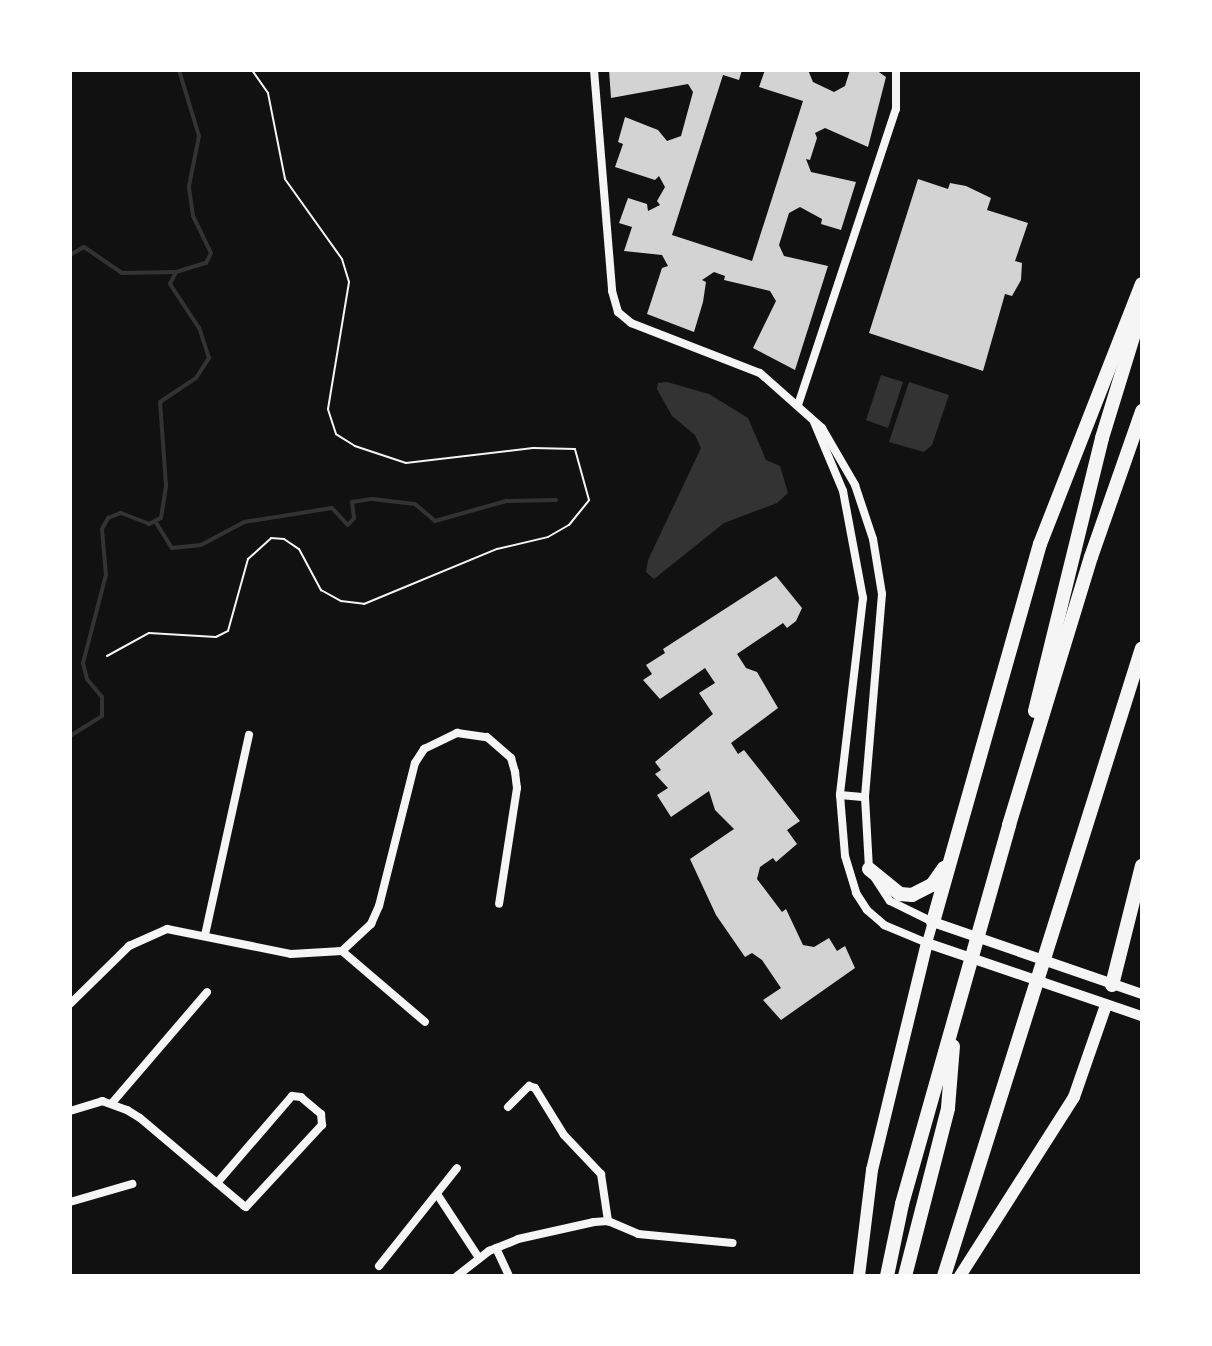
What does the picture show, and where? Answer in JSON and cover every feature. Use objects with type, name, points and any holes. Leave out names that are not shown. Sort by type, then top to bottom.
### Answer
[{"type":"highway","points":[[933,922],[1043,532],[1142,284]]},
{"type":"highway","points":[[1009,825],[1098,453],[1142,308]]},
{"type":"highway","points":[[887,1276],[1009,825],[1091,557],[1142,411]]},
{"type":"highway","points":[[944,1276],[1142,648]]},
{"type":"highway","points":[[869,869],[900,894],[912,895],[932,885],[949,861]]},
{"type":"highway","points":[[1112,985],[1142,866]]},
{"type":"highway","points":[[905,1276],[952,1091],[954,1022]]},
{"type":"main road","points":[[859,1276],[872,1170],[927,943]]},
{"type":"main road","points":[[960,1276],[1074,1097],[1106,1005]]},
{"type":"street","points":[[594,70],[612,291],[618,312],[631,323],[739,362],[798,405],[814,422],[855,485],[877,560],[882,630],[865,797],[869,869],[890,901],[933,922],[1142,994]]},
{"type":"street","points":[[798,405],[896,109],[896,70]]},
{"type":"street","points":[[814,422],[843,491],[863,598],[840,795],[845,856],[861,902],[884,925],[927,943],[1142,1016]]},
{"type":"street","points":[[70,1004],[129,946],[150,933],[167,929],[300,955],[342,951],[365,931],[379,906],[415,763],[424,749],[457,733],[472,732],[494,741],[511,758],[515,772],[517,788],[499,904]]},
{"type":"street","points":[[205,935],[249,735]]},
{"type":"street","points":[[840,795],[865,797]]},
{"type":"street","points":[[927,943],[933,922]]},
{"type":"street","points":[[342,951],[425,1022]]},
{"type":"street","points":[[1106,1005],[1112,985]]},
{"type":"street","points":[[112,1103],[207,992]]},
{"type":"street","points":[[508,1107],[529,1086],[535,1088],[564,1135],[601,1174],[608,1221]]},
{"type":"street","points":[[70,1111],[88,1103],[112,1103],[140,1118],[244,1206],[252,1205],[322,1125],[321,1114],[298,1095],[292,1096],[217,1183]]},
{"type":"street","points":[[379,1266],[457,1168]]},
{"type":"street","points":[[70,1202],[132,1184]]},
{"type":"street","points":[[437,1194],[479,1258]]},
{"type":"street","points":[[457,1276],[496,1248],[540,1232],[608,1221],[638,1234],[733,1243]]},
{"type":"street","points":[[496,1248],[509,1276]]},
{"type":"path","points":[[107,656],[149,633],[216,637],[228,631],[248,559],[271,538],[284,539],[299,549],[321,590],[341,601],[364,604],[497,549],[548,537],[581,512],[587,494],[575,449],[533,448],[406,463],[355,446],[336,434],[328,409],[349,282],[342,259],[285,179],[268,93],[252,70]]},
{"type":"shaded area","points":[[881,375],[903,382],[888,428],[866,420]]},
{"type":"shaded area","points":[[667,382],[709,394],[748,418],[766,460],[780,466],[788,493],[777,503],[724,523],[654,579],[646,572],[648,560],[701,448],[695,435],[672,416],[657,389],[658,383]]},
{"type":"shaded area","points":[[909,382],[949,395],[932,445],[924,452],[889,442]]},
{"type":"building","points":[[609,70],[742,70],[739,80],[723,75],[672,235],[752,261],[803,101],[759,87],[765,70],[808,70],[813,82],[834,92],[845,86],[850,70],[876,70],[886,77],[868,147],[825,128],[815,133],[817,138],[810,160],[806,159],[811,172],[856,182],[841,230],[821,224],[822,219],[800,207],[789,213],[779,245],[784,256],[828,266],[795,370],[753,348],[776,301],[770,291],[724,280],[725,276],[714,272],[702,280],[706,282],[703,302],[694,332],[647,314],[662,268],[668,266],[662,255],[624,251],[632,227],[619,223],[628,198],[647,204],[648,211],[660,205],[657,201],[665,187],[659,176],[655,180],[615,167],[623,144],[618,142],[625,117],[658,130],[667,141],[681,136],[693,92],[688,84],[611,98]]},
{"type":"building","points":[[918,179],[948,189],[950,183],[966,186],[991,198],[987,210],[1028,223],[1015,261],[1022,263],[1021,280],[1012,296],[1005,294],[983,371],[869,333]]},
{"type":"building","points":[[776,576],[802,608],[796,621],[787,628],[783,623],[737,654],[746,668],[757,672],[778,708],[731,743],[738,754],[744,750],[800,821],[787,830],[797,844],[776,862],[773,858],[760,867],[757,879],[782,912],[786,909],[803,945],[814,947],[829,938],[837,951],[845,946],[855,968],[781,1020],[763,1000],[781,988],[762,960],[752,953],[745,957],[716,915],[690,859],[734,829],[715,810],[709,791],[671,817],[657,795],[668,788],[655,774],[661,770],[655,762],[713,714],[699,693],[715,683],[705,668],[660,699],[643,680],[652,674],[646,665],[665,653],[663,649]]},
{"type":"waterway","points":[[70,736],[102,716],[102,697],[87,679],[83,663],[106,575],[102,529],[108,518],[121,513],[149,524],[161,518],[166,485],[160,402],[196,378],[209,358],[199,328],[170,284],[176,272],[206,263],[211,253],[193,216],[189,186],[199,136],[179,70]]},
{"type":"waterway","points":[[70,255],[84,247],[122,273],[176,272]]},
{"type":"waterway","points":[[155,521],[172,548],[201,545],[244,522],[332,508],[348,525],[354,518],[352,502],[372,499],[415,504],[435,521],[506,501],[556,500]]}]
